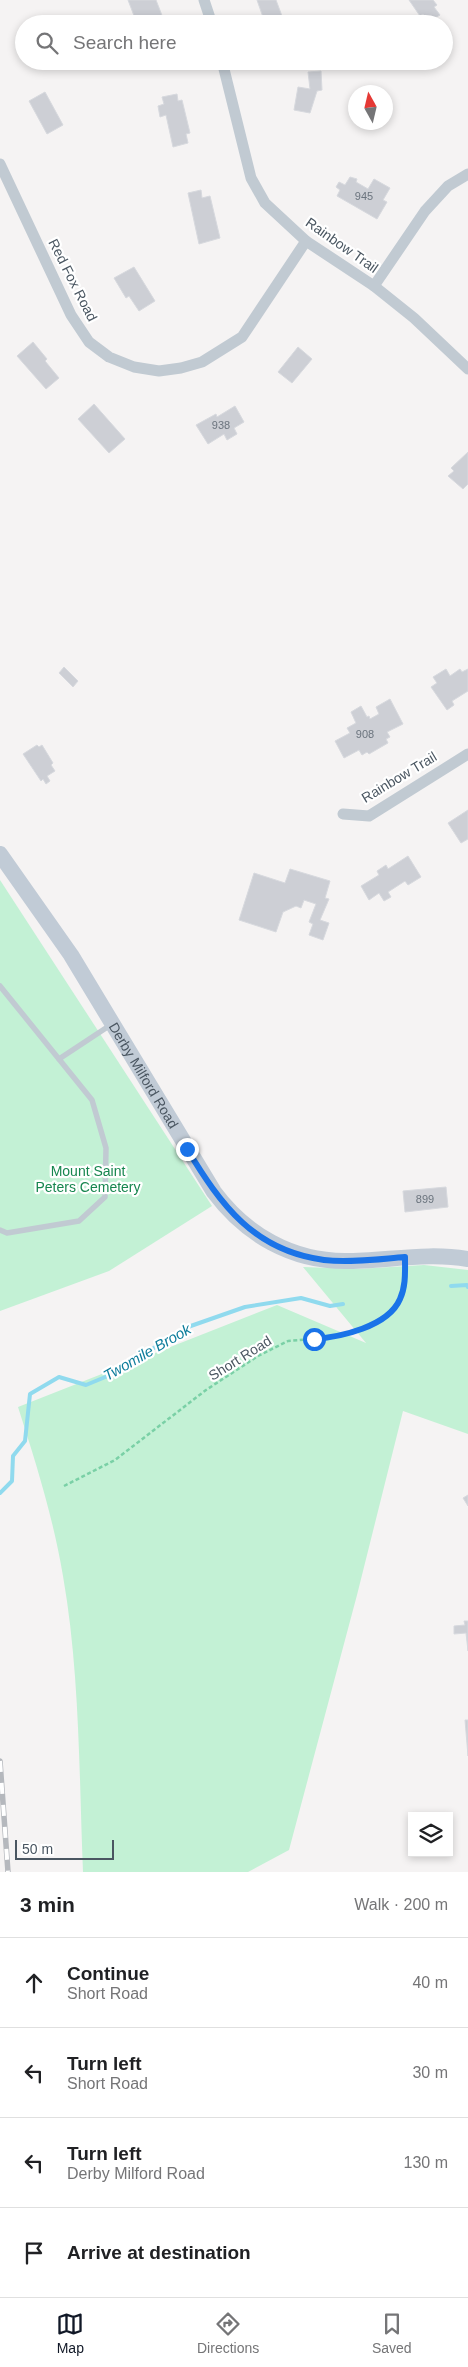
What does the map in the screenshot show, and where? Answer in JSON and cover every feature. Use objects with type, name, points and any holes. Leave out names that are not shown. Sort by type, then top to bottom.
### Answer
[{"type":"main road","name":"Derby Milford Road","points":[[0,854],[70,955],[214,1192],[243,1225],[268,1242],[305,1256],[324,1260],[346,1261],[443,1256],[468,1258]]},
{"type":"street","points":[[204,0],[209,15]]},
{"type":"street","name":"Rainbow Trail","points":[[224,70],[251,178],[265,202],[306,241],[374,286],[442,343],[468,369]]},
{"type":"street","name":"Red Fox Road","points":[[0,164],[72,314],[89,342],[109,357],[134,367],[159,371],[181,368],[202,362],[242,336],[306,241]]},
{"type":"street","points":[[374,286],[425,211],[448,186],[468,174]]},
{"type":"street","name":"Rainbow Trail","points":[[342,814],[369,816],[468,754]]},
{"type":"lane","points":[[0,986],[92,1100],[106,1148],[105,1197],[79,1222],[7,1233],[0,1230]]},
{"type":"lane","points":[[59,1058],[113,1023]]},
{"type":"path","name":"Short Road","points":[[64,1486],[115,1460],[198,1396],[258,1356],[288,1341],[337,1337],[352,1333],[382,1318],[399,1301],[404,1284],[405,1257]]},
{"type":"green space","name":"Mount Saint Peters Cemetery","points":[[0,880],[212,1206],[109,1271],[0,1311]]},
{"type":"green space","points":[[424,1265],[468,1270],[468,1434],[403,1411],[357,1595],[289,1850],[248,1872],[83,1872],[76,1686],[69,1613],[59,1554],[49,1511],[18,1407],[277,1305],[366,1343],[303,1267],[358,1269]]},
{"type":"building","points":[[128,0],[156,0],[162,15],[134,15]]},
{"type":"building","points":[[257,0],[276,0],[282,15],[262,15]]},
{"type":"building","points":[[409,0],[433,0],[437,5],[434,7],[440,15],[423,14],[419,15]]},
{"type":"building","points":[[321,71],[322,90],[317,91],[310,113],[294,110],[298,87],[310,89],[308,72]]},
{"type":"building","points":[[45,92],[63,125],[47,134],[29,101]]},
{"type":"building","points":[[177,94],[178,101],[182,100],[190,133],[186,134],[188,143],[173,147],[166,115],[160,117],[158,106],[164,104],[162,97]]},
{"type":"building","points":[[350,177],[357,179],[356,182],[368,189],[374,179],[390,188],[383,200],[387,202],[377,219],[337,196],[340,190],[336,187],[339,182],[345,185]]},
{"type":"building","points":[[201,190],[202,198],[210,196],[220,238],[199,244],[188,193]]},
{"type":"building","points":[[134,267],[155,301],[139,311],[129,296],[126,298],[114,278]]},
{"type":"building","points":[[33,342],[59,378],[46,389],[17,356]]},
{"type":"building","points":[[298,347],[312,359],[292,383],[278,372]]},
{"type":"building","points":[[94,404],[125,439],[109,453],[78,419]]},
{"type":"building","points":[[235,406],[244,422],[234,428],[237,434],[227,440],[224,434],[208,444],[196,425],[216,414],[217,417]]},
{"type":"building","points":[[468,452],[468,484],[463,489],[448,476],[454,471],[451,468]]},
{"type":"building","points":[[64,667],[78,681],[73,687],[59,673]]},
{"type":"building","points":[[446,669],[450,676],[460,669],[462,672],[468,669],[468,691],[452,701],[454,705],[447,710],[431,687],[437,683],[433,677]]},
{"type":"building","points":[[390,699],[403,724],[387,732],[390,737],[386,739],[388,743],[369,754],[367,752],[362,755],[359,750],[344,758],[335,741],[350,733],[347,728],[356,723],[351,712],[361,706],[370,719],[379,714],[376,707]]},
{"type":"building","points":[[37,745],[39,747],[42,745],[53,763],[51,765],[55,771],[47,776],[50,781],[46,784],[43,779],[41,781],[23,754]]},
{"type":"building","points":[[468,810],[468,839],[461,843],[448,823]]},
{"type":"building","points":[[408,856],[421,877],[408,885],[405,881],[388,892],[391,897],[384,901],[379,893],[369,900],[361,886],[379,875],[377,871],[386,865],[388,869]]},
{"type":"building","points":[[290,869],[330,881],[325,898],[329,899],[320,920],[329,923],[323,940],[309,935],[313,924],[309,922],[316,904],[304,900],[301,908],[296,906],[283,912],[276,932],[239,920],[254,873],[285,883]]},
{"type":"building","points":[[446,1187],[448,1207],[405,1212],[403,1191]]},
{"type":"building","points":[[468,1495],[468,1506],[463,1498]]},
{"type":"building","points":[[464,1621],[468,1621],[468,1651],[466,1633],[454,1634],[454,1626],[465,1625]]},
{"type":"building","points":[[465,1720],[468,1720],[468,1756]]},
{"type":"waterway","name":"Twomile Brook","points":[[451,1286],[467,1285],[468,1287]]},
{"type":"waterway","name":"Twomile Brook","points":[[0,1493],[12,1481],[13,1456],[25,1441],[30,1394],[59,1377],[86,1385],[115,1373],[185,1328],[245,1307],[301,1298],[330,1306],[343,1304]]},
{"type":"railway","points":[[0,1761],[8,1872]]},
{"type":"route","points":[[187,1149],[214,1192],[230,1212],[253,1233],[268,1242],[286,1250],[324,1260],[346,1261],[405,1257],[404,1284],[399,1301],[392,1310],[382,1318],[352,1333],[337,1337],[314,1339]]}]
